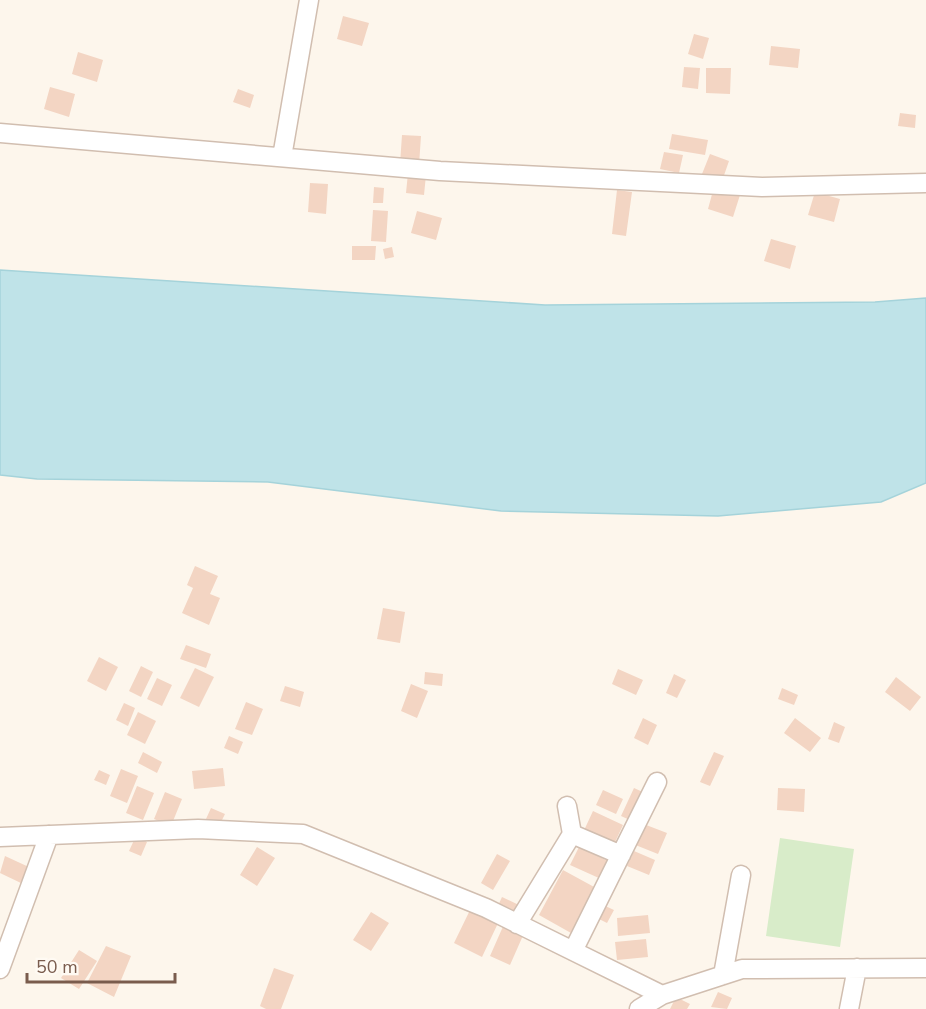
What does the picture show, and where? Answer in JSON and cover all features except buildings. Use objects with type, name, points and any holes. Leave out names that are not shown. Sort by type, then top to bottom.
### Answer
[{"type":"street","points":[[282,157],[309,0]]},
{"type":"street","points":[[0,133],[440,171],[762,187],[926,183]]},
{"type":"street","points":[[573,951],[657,782]]},
{"type":"street","points":[[517,924],[572,834],[567,806]]},
{"type":"street","points":[[0,837],[198,830],[303,834],[486,908],[662,995]]},
{"type":"street","points":[[572,834],[621,855]]},
{"type":"street","points":[[0,969],[48,835]]},
{"type":"street","points":[[723,975],[741,875]]},
{"type":"street","points":[[849,1009],[857,968]]},
{"type":"street","points":[[639,1009],[662,995],[742,969],[926,968]]},
{"type":"green space","points":[[780,838],[854,849],[840,947],[766,936]]},
{"type":"water","points":[[0,270],[545,305],[875,302],[926,298],[926,483],[881,502],[718,516],[501,511],[268,482],[37,479],[0,475]]}]
